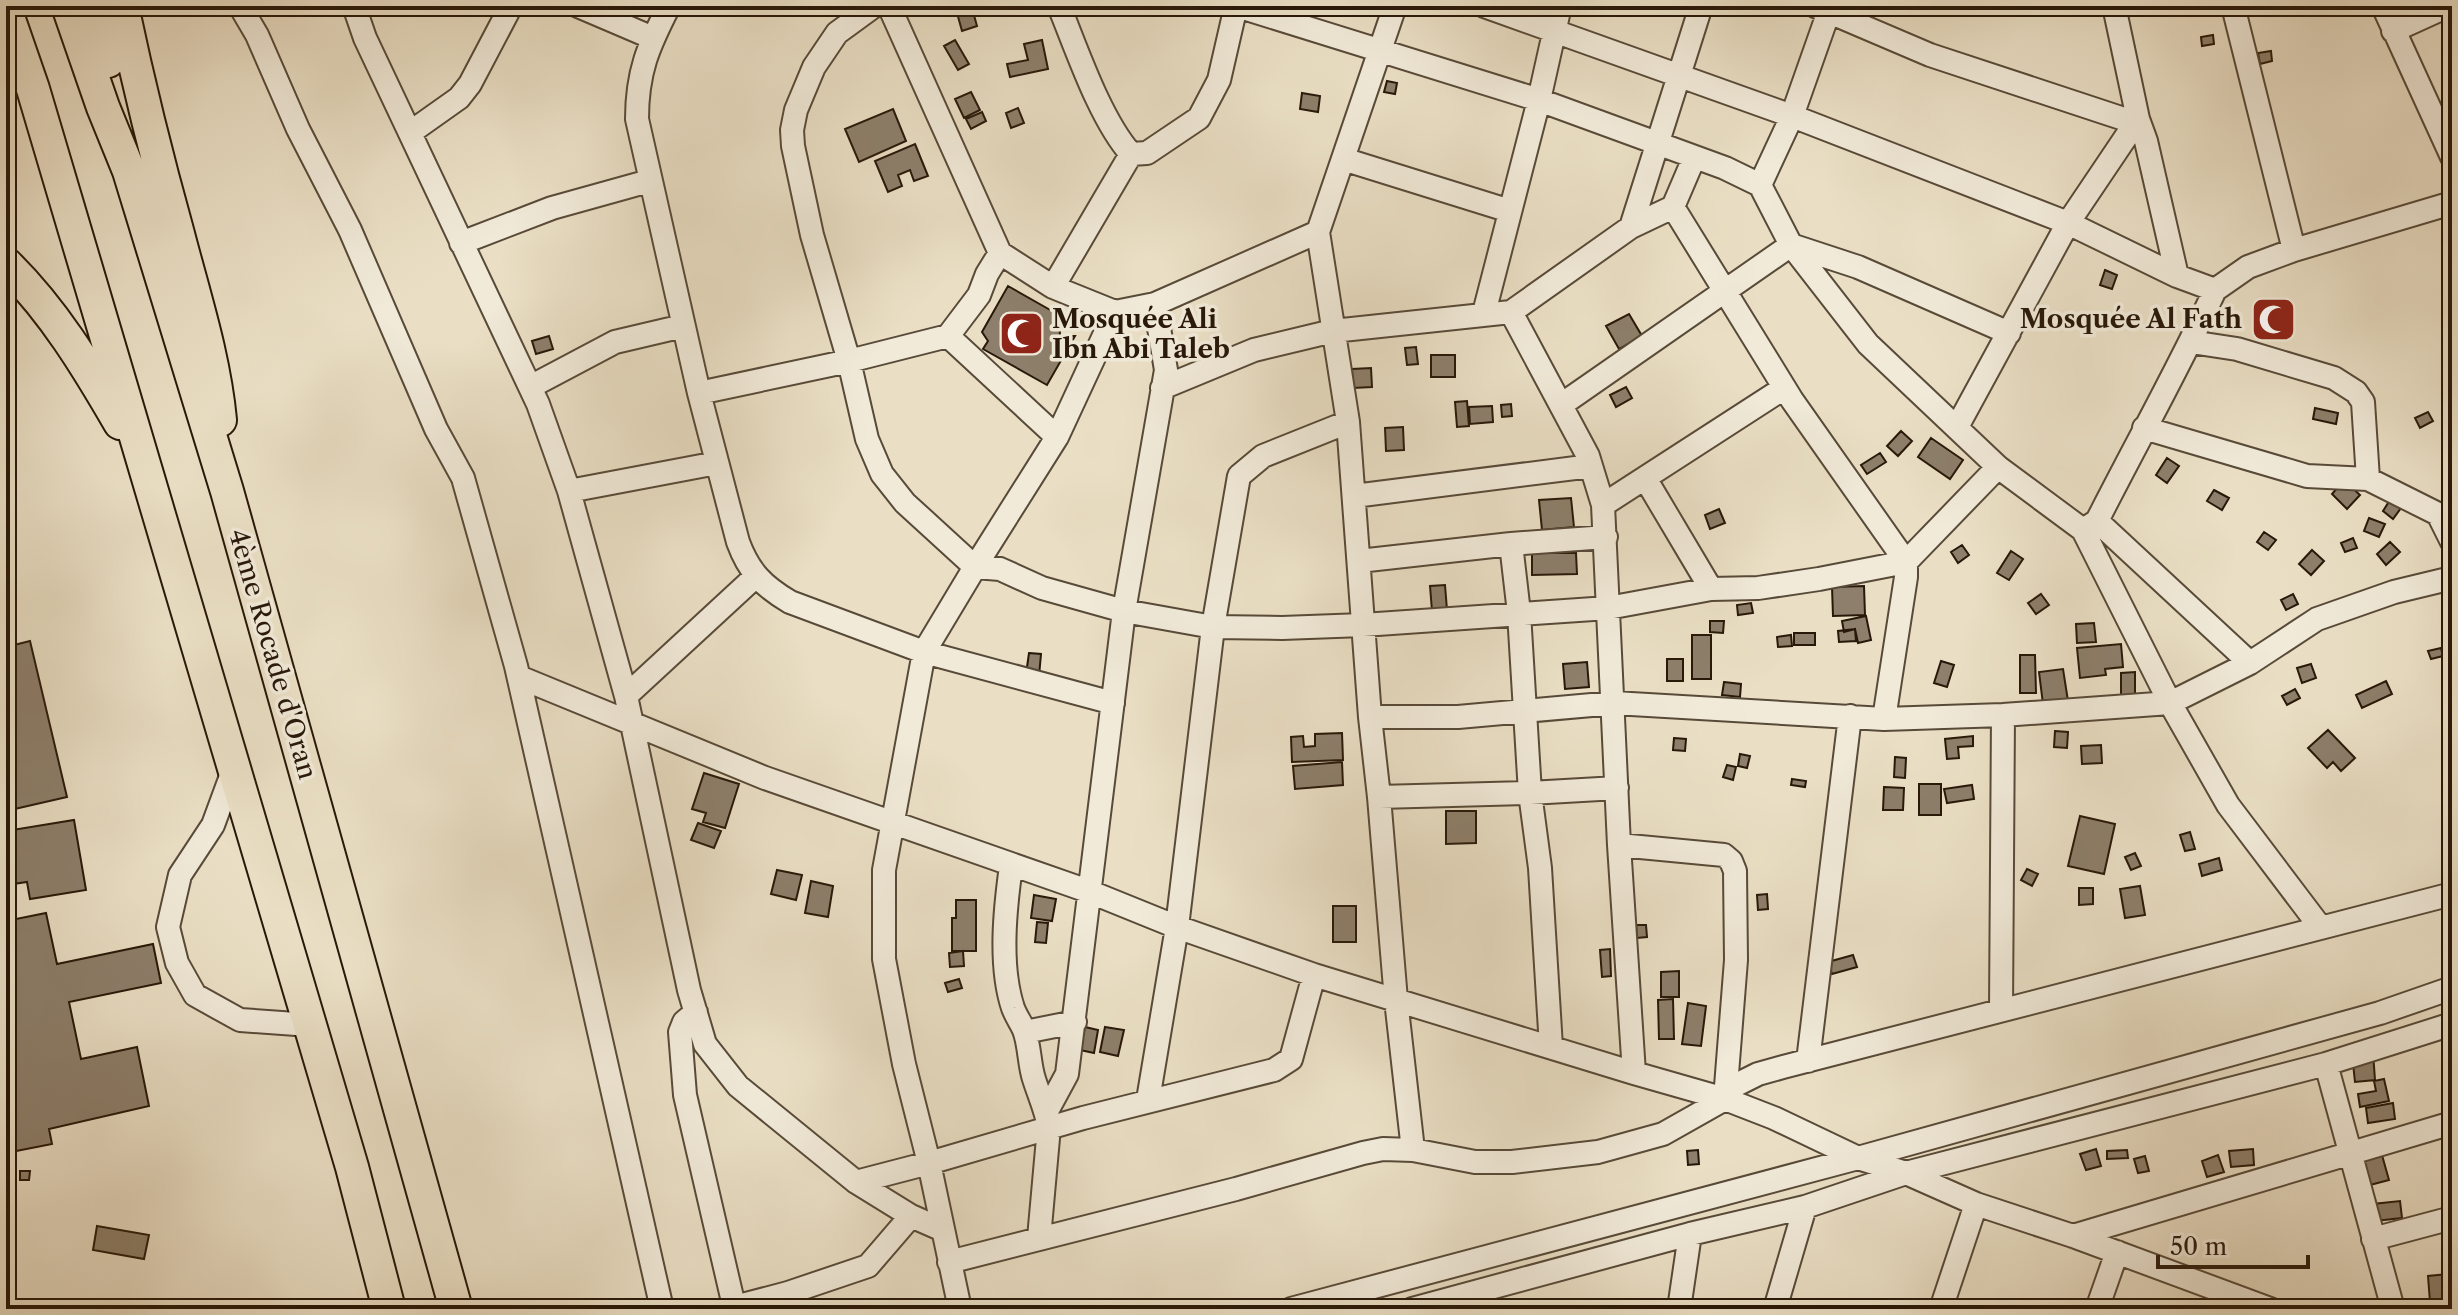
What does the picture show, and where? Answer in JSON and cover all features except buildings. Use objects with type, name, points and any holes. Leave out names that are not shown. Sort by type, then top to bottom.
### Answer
[{"type":"highway","name":"4ème Rocade d'Oran","points":[[68,6],[129,171],[227,491],[456,1309]]},
{"type":"highway","points":[[93,6],[109,65],[129,171]]},
{"type":"highway","points":[[122,6],[178,234],[203,319],[218,392],[227,491]]},
{"type":"highway","points":[[6,11],[33,89],[235,767],[352,1167],[389,1309]]},
{"type":"highway","points":[[6,61],[33,89]]},
{"type":"highway","points":[[6,264],[41,300],[73,345],[145,464]]},
{"type":"street","points":[[240,6],[257,35],[298,129],[350,230],[436,429],[463,478],[519,677],[662,1309]]},
{"type":"street","points":[[354,6],[365,38],[530,387],[569,491],[626,696],[705,1044],[738,1086],[856,1182],[911,1216],[943,1230]]},
{"type":"street","points":[[411,132],[459,98],[470,84],[511,6]]},
{"type":"street","points":[[578,6],[653,38]]},
{"type":"street","points":[[669,6],[641,68],[637,119],[699,393],[746,563],[772,591],[790,602],[924,652],[1113,703]]},
{"type":"street","points":[[874,6],[837,33],[814,67],[796,110],[793,146],[812,235],[849,361],[867,439],[882,474],[905,503],[975,567],[1000,569],[1042,588],[1124,611],[1213,627],[1363,625],[1608,608],[1711,589],[1758,588],[1819,579],[1906,562],[1998,467]]},
{"type":"street","points":[[889,6],[1000,253],[1053,287],[1115,312],[1155,304],[1318,232]]},
{"type":"street","points":[[1059,6],[1113,130],[1131,154]]},
{"type":"street","points":[[1131,154],[1147,153],[1199,118],[1219,80],[1236,6],[1539,100],[1725,168],[1760,185],[1791,245],[1868,344],[1998,467],[2090,526],[2250,663]]},
{"type":"street","points":[[1395,6],[1318,232],[1348,422],[1370,717],[1413,1150]]},
{"type":"street","points":[[1484,6],[1792,116],[2068,223],[2177,276],[2215,290]]},
{"type":"street","points":[[1484,313],[1560,6]]},
{"type":"street","points":[[1631,227],[1701,6]]},
{"type":"street","points":[[1823,8],[1854,6]]},
{"type":"street","points":[[2114,6],[2177,276]]},
{"type":"street","points":[[2233,6],[2294,250]]},
{"type":"street","points":[[2383,6],[2452,157]]},
{"type":"street","points":[[2393,31],[2448,6]]},
{"type":"street","points":[[1760,185],[1792,116],[1823,8]]},
{"type":"street","points":[[1823,8],[1930,55],[2121,118],[2138,119]]},
{"type":"street","points":[[1957,427],[2068,223],[2138,119]]},
{"type":"street","points":[[1053,287],[1131,154]]},
{"type":"street","points":[[1162,388],[1254,350],[1333,331],[1511,312],[1631,227],[1673,207],[1694,158]]},
{"type":"street","points":[[1343,159],[1510,211]]},
{"type":"street","points":[[461,243],[552,208],[649,181]]},
{"type":"street","points":[[2090,526],[2191,342],[2215,290],[2248,267],[2294,250],[2452,203]]},
{"type":"street","points":[[1673,207],[1784,388],[1906,562],[1884,719]]},
{"type":"street","points":[[1561,405],[1791,245]]},
{"type":"street","points":[[1791,245],[1858,267],[2009,333]]},
{"type":"street","points":[[699,393],[948,336],[979,295],[1000,253]]},
{"type":"street","points":[[1039,1238],[1048,1119],[1067,1074],[1124,611],[1166,370],[1155,304]]},
{"type":"street","points":[[960,1309],[904,1064],[884,959],[884,870],[924,652],[1057,437],[1115,312]]},
{"type":"street","points":[[1511,312],[1591,466],[1603,505],[1619,845],[1634,1073]]},
{"type":"street","points":[[530,387],[615,342],[683,326]]},
{"type":"street","points":[[948,336],[1057,437]]},
{"type":"street","points":[[2191,342],[2237,349],[2334,378],[2356,392],[2363,402],[2368,479]]},
{"type":"street","points":[[1603,505],[1784,388]]},
{"type":"street","points":[[1148,1100],[1177,927],[1213,627],[1239,476],[1263,456],[1348,422]]},
{"type":"street","points":[[2144,428],[2307,476],[2368,479],[2445,516],[2452,542]]},
{"type":"street","points":[[569,491],[717,463]]},
{"type":"street","points":[[1354,496],[1591,466]]},
{"type":"street","points":[[1645,478],[1711,589]]},
{"type":"street","points":[[2090,526],[2170,703],[2228,805],[2321,928]]},
{"type":"street","points":[[1359,561],[1606,537]]},
{"type":"street","points":[[1511,544],[1519,613],[1530,793],[1540,868],[1551,1047]]},
{"type":"street","points":[[626,696],[756,576]]},
{"type":"street","points":[[1370,717],[1458,717],[1614,703],[1884,719],[2003,715],[2170,703],[2250,663],[2317,619],[2394,592],[2452,578]]},
{"type":"street","points":[[519,677],[765,778],[1088,891],[1177,927],[1314,975],[1634,1073],[1726,1095],[1858,1158],[1906,1173],[1976,1204],[2073,1236],[2270,1309]]},
{"type":"street","points":[[2001,1010],[2003,715]]},
{"type":"street","points":[[1808,1061],[1850,716]]},
{"type":"street","points":[[235,767],[213,825],[180,875],[168,927],[177,963],[195,995],[240,1020],[310,1025]]},
{"type":"street","points":[[1379,797],[1617,788]]},
{"type":"street","points":[[1619,845],[1724,855],[1731,861],[1735,871],[1736,960],[1726,1095]]},
{"type":"street","points":[[1011,866],[1006,916],[1008,987],[1013,1010],[1025,1032],[1033,1077],[1048,1119]]},
{"type":"street","points":[[949,1262],[1383,1149],[1413,1150],[1487,1162],[1545,1160],[1598,1152],[1663,1134],[1758,1074],[2452,894]]},
{"type":"street","points":[[856,1182],[929,1163],[1048,1119],[1148,1100],[1274,1070],[1291,1059],[1314,975]]},
{"type":"street","points":[[1291,1309],[1858,1158],[2380,1013],[2452,988]]},
{"type":"street","points":[[696,1012],[684,1022],[680,1032],[685,1095],[730,1308],[788,1293],[868,1266],[911,1216]]},
{"type":"street","points":[[1025,1032],[1075,1022]]},
{"type":"street","points":[[1412,1309],[1690,1234],[1805,1207],[1906,1173],[2326,1064],[2452,1024]]},
{"type":"street","points":[[2326,1064],[2393,1309]]},
{"type":"street","points":[[2073,1236],[2452,1123]]},
{"type":"street","points":[[1941,1309],[1976,1204]]},
{"type":"street","points":[[1775,1309],[1805,1207]]},
{"type":"street","points":[[2373,1239],[2452,1218]]},
{"type":"street","points":[[1679,1309],[1690,1234]]},
{"type":"street","points":[[439,1249],[468,1309]]},
{"type":"street","points":[[2097,1309],[2117,1252]]},
{"type":"place","name":"Mosquée Al Fath","points":[[2273,319]]},
{"type":"place","name":"Mosquée Ali Ibn Abi Taleb","points":[[1021,334]]}]
